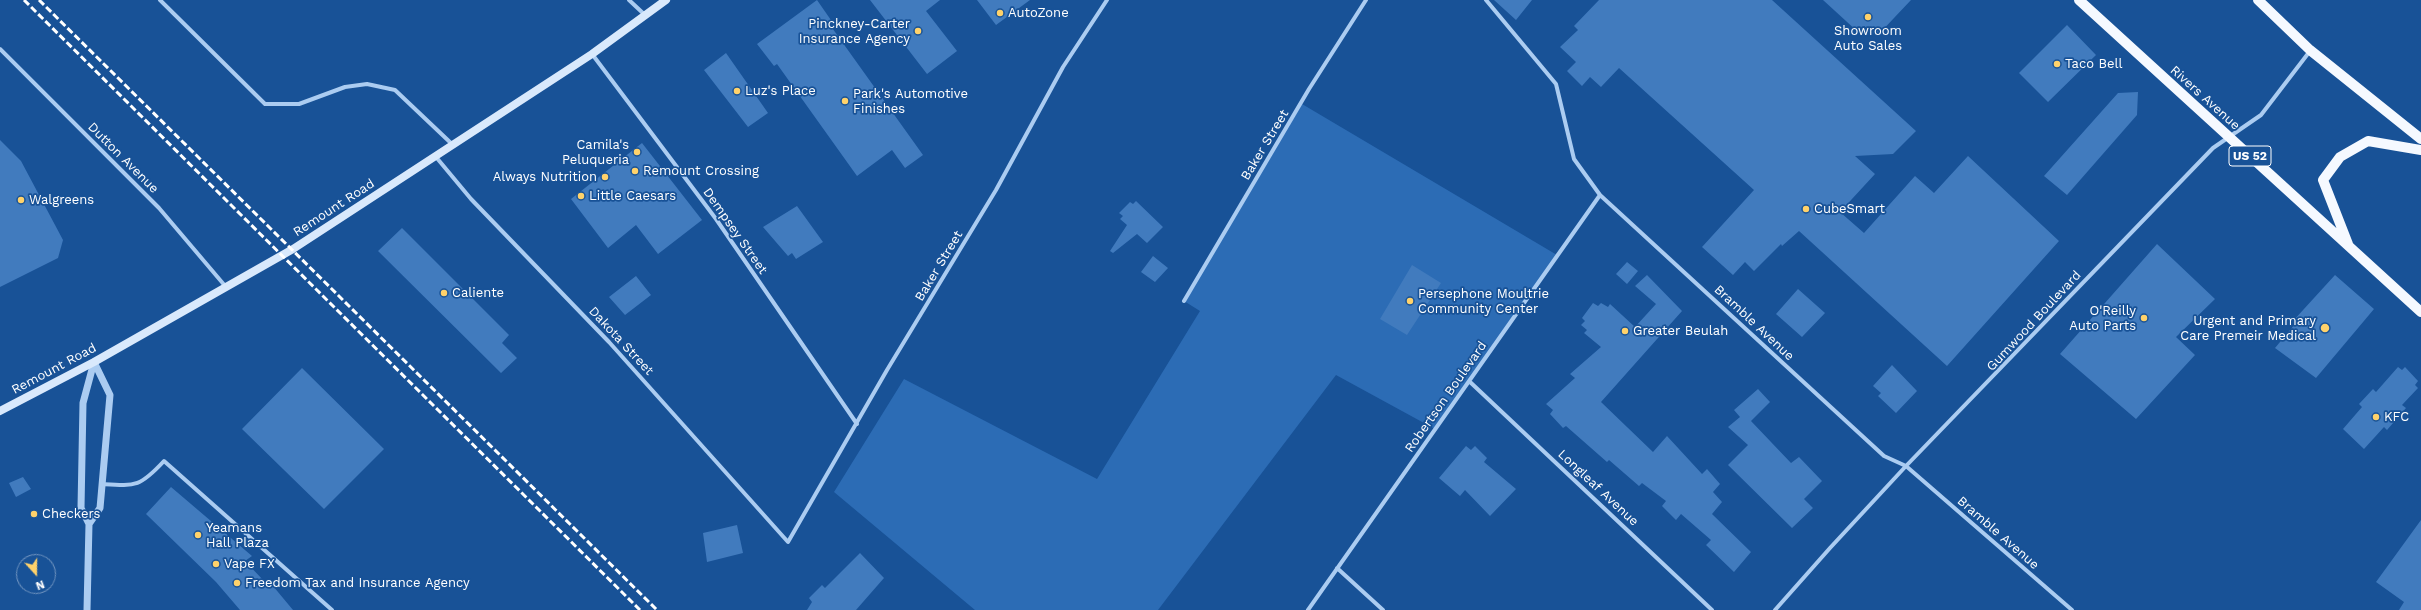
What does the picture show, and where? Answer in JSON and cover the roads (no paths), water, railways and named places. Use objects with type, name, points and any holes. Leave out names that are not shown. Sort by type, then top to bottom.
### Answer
[{"type":"main road","name":"Remount Road","points":[[0,411],[94,362],[293,249],[592,54],[666,0]]},
{"type":"main road","name":"Rivers Avenue","points":[[2079,0],[2421,312]]},
{"type":"main road","points":[[2258,0],[2310,50],[2421,139]]},
{"type":"main road","points":[[2349,246],[2323,180],[2340,157],[2368,141],[2421,150]]},
{"type":"street","points":[[160,0],[265,104],[299,104],[345,86],[367,84],[395,90],[453,146]]},
{"type":"street","points":[[629,0],[645,15]]},
{"type":"street","name":"Baker Street","points":[[788,542],[858,424],[887,370],[996,190],[1063,67],[1107,0]]},
{"type":"street","name":"Baker Street","points":[[1184,301],[1309,90],[1366,0]]},
{"type":"street","name":"Bramble Avenue","points":[[1486,0],[1556,84],[1574,159],[1600,195],[1884,456],[1906,466],[2072,610]]},
{"type":"street","name":"Dutton Avenue","points":[[0,50],[159,208],[226,288]]},
{"type":"street","name":"Gumwood Boulevard","points":[[1775,610],[1906,466],[2212,148],[2261,115],[2310,50]]},
{"type":"street","name":"Dempsey Street","points":[[592,54],[716,219],[858,424]]},
{"type":"street","name":"Dakota Street","points":[[436,157],[470,199],[609,342],[788,542]]},
{"type":"street","name":"Robertson Boulevard","points":[[1308,610],[1600,195]]},
{"type":"street","points":[[89,524],[100,508],[110,394],[94,362]]},
{"type":"street","points":[[87,610],[89,524],[81,508],[83,403],[94,362]]},
{"type":"street","name":"Longleaf Avenue","points":[[1469,380],[1712,610]]},
{"type":"street","points":[[101,484],[138,484],[149,477],[164,461],[332,610]]},
{"type":"street","points":[[1337,568],[1382,610]]},
{"type":"railway","points":[[24,0],[640,610]]},
{"type":"railway","points":[[39,0],[657,610]]},
{"type":"place","name":"AutoZone","points":[[1000,13]]},
{"type":"place","name":"Showroom Auto Sales","points":[[1868,17]]},
{"type":"place","name":"Pinckney-Carter Insurance Agency","points":[[918,31]]},
{"type":"place","name":"Taco Bell","points":[[2057,64]]},
{"type":"place","name":"Luz's Place","points":[[737,91]]},
{"type":"place","name":"Park's Automotive Finishes","points":[[845,101]]},
{"type":"place","name":"Camila's Peluqueria","points":[[637,152]]},
{"type":"place","name":"Remount Crossing","points":[[635,171]]},
{"type":"place","name":"Always Nutrition","points":[[605,177]]},
{"type":"place","name":"Little Caesars","points":[[581,196]]},
{"type":"place","name":"Walgreens","points":[[21,200]]},
{"type":"place","name":"CubeSmart","points":[[1806,209]]},
{"type":"place","name":"Caliente","points":[[444,293]]},
{"type":"place","name":"Persephone Moultrie Community Center","points":[[1410,301]]},
{"type":"place","name":"O'Reilly Auto Parts","points":[[2144,318]]},
{"type":"place","name":"Urgent and Primary Care Premeir Medical","points":[[2325,328]]},
{"type":"place","name":"Greater Beulah","points":[[1625,331]]},
{"type":"place","name":"KFC","points":[[2376,417]]},
{"type":"place","name":"Checkers","points":[[34,514]]},
{"type":"place","name":"Yeamans Hall Plaza","points":[[198,535]]},
{"type":"place","name":"Vape FX","points":[[216,564]]},
{"type":"place","name":"Freedom Tax and Insurance Agency","points":[[237,583]]}]
